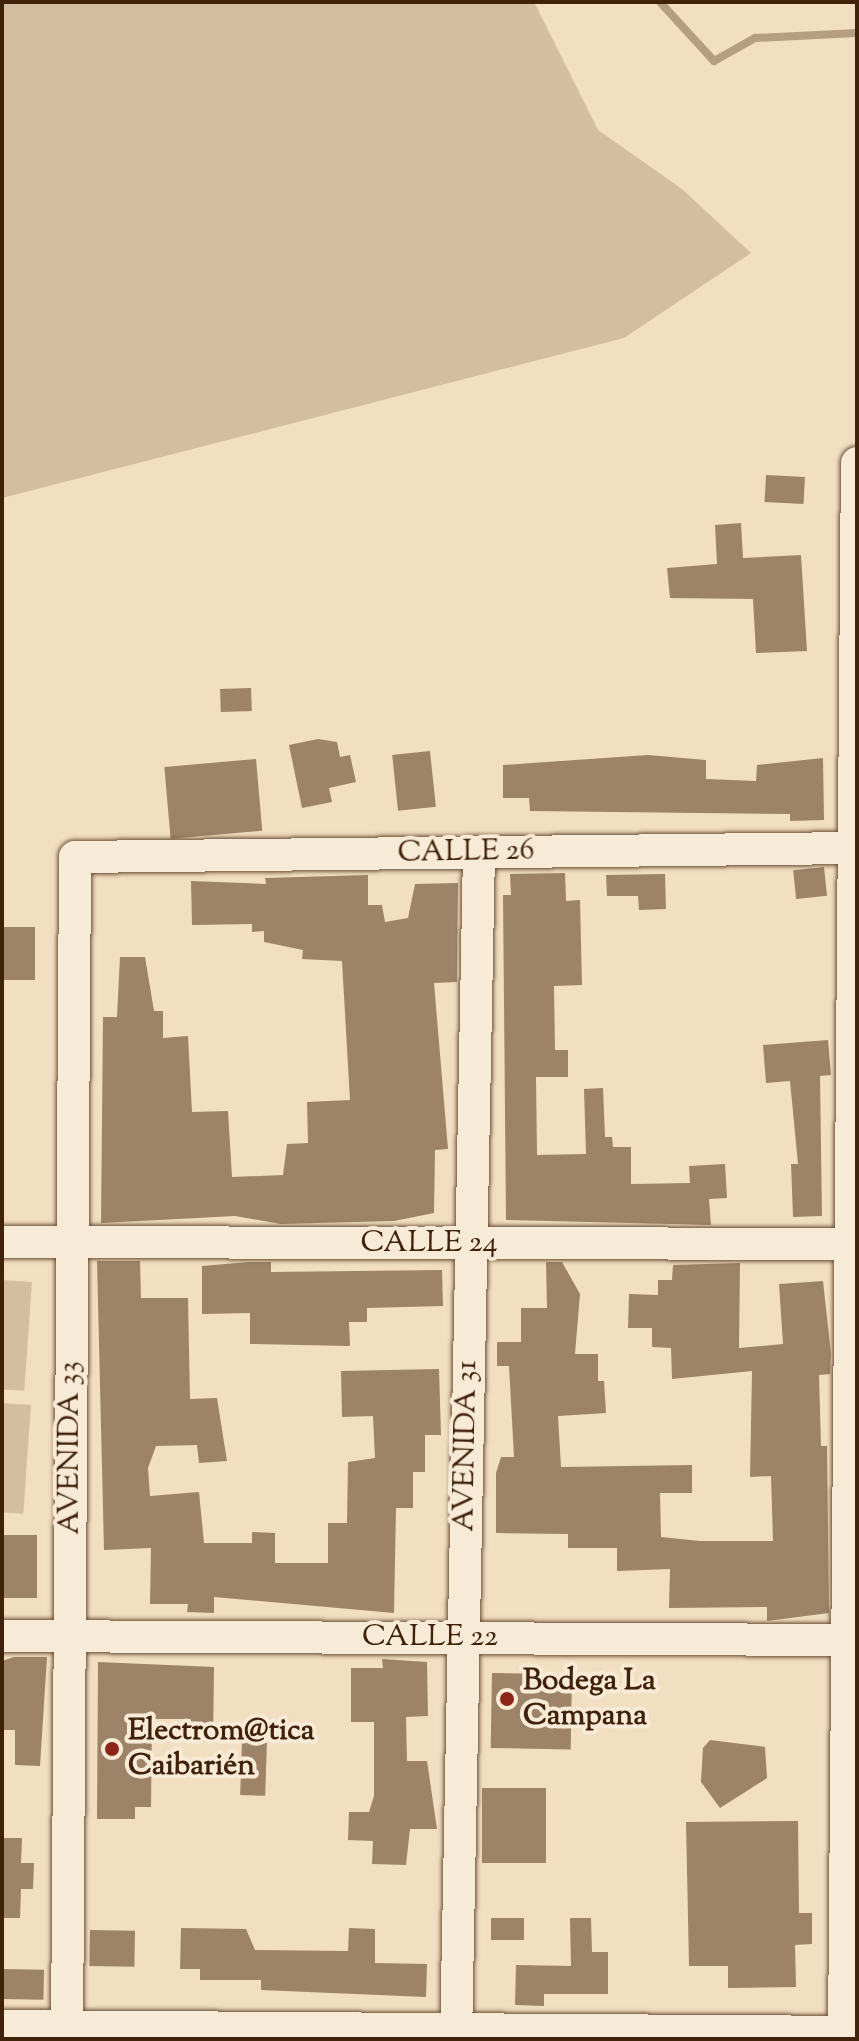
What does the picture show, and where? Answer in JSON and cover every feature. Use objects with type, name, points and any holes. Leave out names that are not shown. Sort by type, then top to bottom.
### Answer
[{"type":"street","points":[[2,2026],[68,2033],[848,2034],[856,463]]},
{"type":"street","name":"CALLE 26","points":[[75,857],[855,848]]},
{"type":"street","name":"AVENIDA 31","points":[[456,2034],[479,852]]},
{"type":"street","name":"AVENIDA 33","points":[[68,2033],[75,857]]},
{"type":"street","name":"CALLE 24","points":[[2,1242],[854,1244]]},
{"type":"street","name":"CALLE 22","points":[[2,1636],[852,1640]]},
{"type":"shaded area","points":[[2,2],[534,2],[598,130],[682,189],[751,253],[624,338],[2,498]]},
{"type":"shaded area","points":[[2,1280],[32,1282],[24,1391],[2,1389]]},
{"type":"shaded area","points":[[2,1403],[31,1405],[23,1514],[2,1512]]},
{"type":"building","points":[[766,475],[805,477],[804,504],[765,502]]},
{"type":"building","points":[[741,523],[743,558],[801,555],[807,651],[756,653],[753,599],[670,598],[667,568],[717,564],[715,525]]},
{"type":"building","points":[[251,688],[252,711],[221,712],[220,689]]},
{"type":"building","points":[[318,739],[337,742],[340,757],[350,755],[356,782],[329,788],[332,802],[302,808],[289,745]]},
{"type":"building","points":[[430,751],[436,807],[398,811],[392,755]]},
{"type":"building","points":[[648,755],[706,760],[706,779],[756,781],[757,765],[823,758],[824,820],[790,821],[790,814],[530,811],[529,798],[503,798],[503,765]]},
{"type":"building","points":[[256,759],[262,831],[171,839],[164,767]]},
{"type":"building","points":[[824,867],[827,896],[796,899],[793,870]]},
{"type":"building","points":[[565,873],[566,901],[580,900],[582,985],[554,986],[555,1050],[568,1050],[568,1077],[536,1077],[537,1155],[586,1154],[584,1089],[603,1088],[605,1137],[612,1137],[613,1147],[631,1147],[631,1184],[690,1183],[689,1166],[725,1164],[727,1198],[709,1199],[711,1225],[506,1220],[503,895],[511,895],[510,874]]},
{"type":"building","points":[[665,874],[666,909],[639,910],[638,896],[607,896],[606,875]]},
{"type":"building","points":[[368,875],[368,905],[382,905],[385,922],[408,918],[415,884],[458,883],[457,982],[434,983],[448,1149],[435,1150],[434,1213],[394,1221],[281,1224],[235,1216],[101,1223],[103,1017],[117,1017],[120,957],[145,957],[154,1011],[163,1011],[163,1038],[188,1036],[192,1112],[228,1111],[232,1177],[283,1175],[287,1144],[308,1143],[307,1102],[350,1100],[342,961],[302,959],[303,950],[264,942],[264,931],[252,932],[252,924],[192,925],[191,881],[266,884],[265,878]]},
{"type":"building","points":[[2,927],[35,927],[35,980],[2,980]]},
{"type":"building","points":[[828,1040],[831,1075],[820,1076],[822,1216],[793,1217],[791,1164],[798,1164],[790,1081],[766,1083],[763,1045]]},
{"type":"building","points":[[97,1261],[140,1261],[141,1298],[188,1298],[190,1399],[217,1398],[227,1461],[199,1463],[197,1445],[156,1446],[148,1468],[150,1496],[199,1492],[204,1543],[252,1543],[252,1532],[275,1533],[275,1563],[328,1563],[328,1523],[347,1523],[348,1462],[375,1458],[373,1416],[342,1417],[341,1371],[439,1369],[441,1435],[425,1435],[425,1472],[413,1472],[413,1508],[396,1508],[394,1613],[214,1597],[214,1613],[187,1612],[188,1604],[150,1604],[151,1548],[104,1550]]},
{"type":"building","points":[[271,1262],[271,1272],[442,1270],[443,1306],[367,1308],[367,1322],[349,1322],[350,1346],[250,1344],[250,1313],[202,1314],[202,1266]]},
{"type":"building","points":[[546,1262],[562,1262],[580,1294],[575,1354],[598,1354],[598,1381],[604,1381],[606,1413],[558,1416],[561,1467],[692,1465],[692,1493],[660,1493],[661,1537],[700,1541],[773,1541],[771,1476],[750,1477],[752,1371],[672,1379],[671,1348],[652,1347],[652,1328],[628,1328],[629,1294],[658,1295],[658,1280],[672,1280],[673,1265],[740,1263],[739,1348],[783,1344],[779,1284],[823,1281],[831,1354],[830,1374],[819,1375],[821,1446],[827,1446],[829,1613],[767,1621],[767,1607],[669,1608],[670,1569],[617,1571],[617,1548],[568,1548],[568,1534],[496,1533],[496,1473],[501,1457],[514,1457],[509,1366],[497,1366],[497,1342],[521,1342],[521,1308],[547,1308]]},
{"type":"building","points":[[2,1535],[37,1535],[37,1598],[2,1598]]},
{"type":"building","points":[[14,1657],[47,1657],[40,1766],[15,1765],[15,1730],[2,1730],[2,1661]]},
{"type":"building","points":[[382,1659],[427,1662],[428,1716],[406,1717],[407,1761],[427,1761],[437,1829],[410,1829],[406,1865],[372,1864],[373,1841],[348,1840],[349,1812],[369,1812],[374,1796],[374,1722],[351,1722],[351,1668],[383,1668]]},
{"type":"building","points":[[98,1662],[214,1667],[213,1742],[191,1742],[191,1719],[152,1719],[151,1807],[135,1807],[135,1819],[97,1819]]},
{"type":"building","points":[[492,1673],[572,1674],[571,1749],[491,1748]]},
{"type":"building","points":[[710,1740],[765,1747],[767,1778],[720,1808],[701,1782],[703,1748]]},
{"type":"building","points":[[242,1742],[267,1743],[265,1796],[240,1795]]},
{"type":"building","points":[[482,1788],[546,1788],[546,1863],[482,1863]]},
{"type":"building","points":[[798,1821],[799,1913],[812,1913],[812,1944],[795,1945],[796,1987],[728,1988],[728,1966],[689,1966],[686,1822]]},
{"type":"building","points":[[2,1838],[22,1838],[21,1863],[34,1863],[33,1889],[21,1889],[20,1918],[2,1918]]},
{"type":"building","points":[[491,1918],[524,1918],[524,1940],[491,1940]]},
{"type":"building","points":[[570,1918],[591,1918],[592,1952],[608,1952],[608,1994],[544,1994],[544,2006],[515,2005],[516,1965],[571,1966]]},
{"type":"building","points":[[181,1928],[246,1929],[255,1950],[348,1951],[349,1928],[375,1929],[375,1963],[427,1964],[426,1997],[261,1990],[261,1980],[200,1980],[200,1969],[180,1969]]},
{"type":"building","points":[[90,1930],[135,1931],[134,1967],[89,1966]]},
{"type":"building","points":[[2,1969],[44,1970],[43,2000],[2,1999]]},
{"type":"waterway","points":[[660,2],[714,61],[755,38],[857,33]]},
{"type":"place","name":"Bodega La Campana","points":[[507,1699]]},
{"type":"place","name":"Electrom@tica Caibarién","points":[[112,1749]]}]
